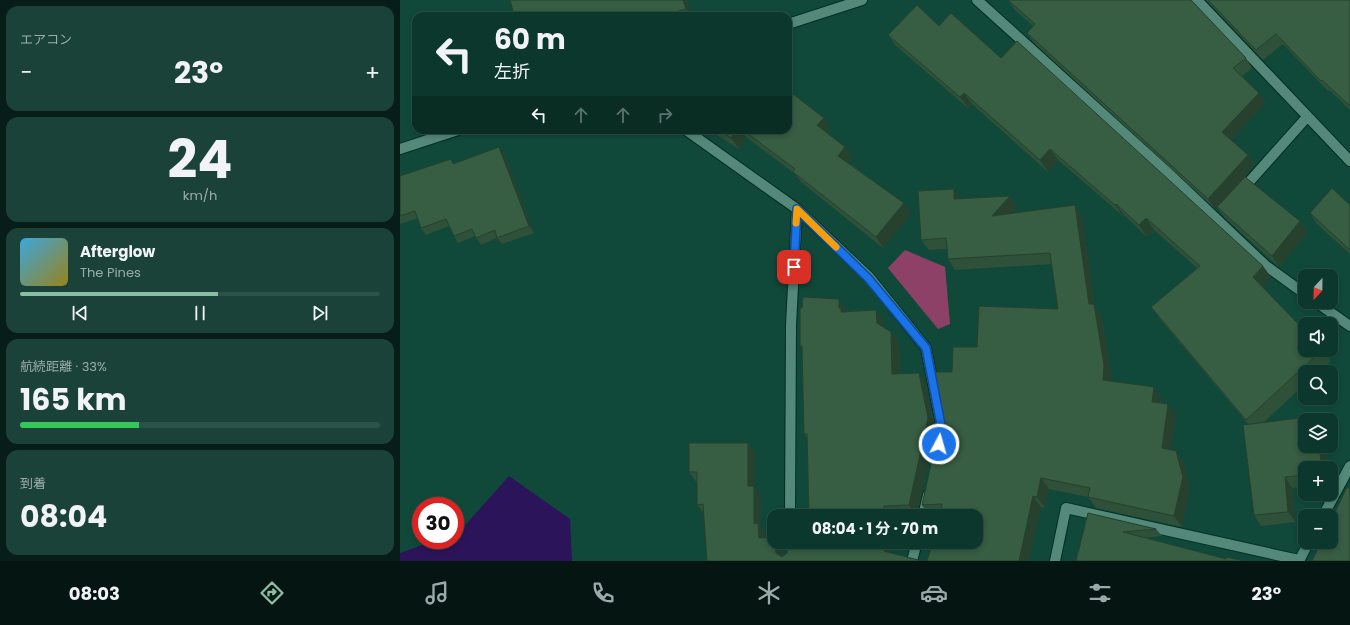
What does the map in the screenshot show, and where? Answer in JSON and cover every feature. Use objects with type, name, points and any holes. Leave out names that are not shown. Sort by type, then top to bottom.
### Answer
[{"type":"street","points":[[792,23],[862,0]]},
{"type":"street","points":[[977,0],[1166,172],[1265,265],[1298,289]]},
{"type":"street","points":[[1197,0],[1350,161]]},
{"type":"street","points":[[1235,197],[1307,117]]},
{"type":"street","points":[[400,149],[446,134]]},
{"type":"street","points":[[692,134],[797,209],[868,278],[926,348],[942,430],[938,445]]},
{"type":"street","points":[[1215,219],[1225,208]]},
{"type":"street","points":[[790,509],[791,325],[797,209]]},
{"type":"street","points":[[1326,309],[1350,326]]},
{"type":"street","points":[[1327,509],[1350,466]]},
{"type":"street","points":[[924,509],[930,483]]},
{"type":"street","points":[[1055,561],[1066,508],[1299,560],[1305,549]]},
{"type":"street","points":[[912,561],[915,549]]},
{"type":"shaded area","points":[[905,250],[945,267],[950,324],[938,329],[888,268]]},
{"type":"shaded area","points":[[509,476],[570,519],[572,561],[400,561],[400,553],[412,549],[464,549],[464,527]]},
{"type":"building","points":[[510,0],[683,0],[686,9],[675,12],[513,12]]},
{"type":"building","points":[[1008,0],[1191,0],[1246,58],[1233,68],[1259,93],[1222,132],[1248,155],[1208,199],[1027,33],[1035,24]]},
{"type":"building","points":[[1208,0],[1350,0],[1350,106],[1322,80],[1321,81],[1276,34],[1256,50]]},
{"type":"building","points":[[917,5],[939,26],[951,13],[1001,58],[1017,41],[1263,266],[1253,277],[1298,324],[1298,357],[1314,357],[1306,365],[1298,365],[1298,372],[1246,420],[1151,307],[1200,266],[1146,218],[1139,225],[1050,149],[1040,160],[964,93],[960,97],[888,35]]},
{"type":"building","points":[[792,93],[824,118],[817,125],[845,147],[838,156],[904,203],[876,237],[793,172],[795,169],[748,134],[792,134]]},
{"type":"building","points":[[725,134],[734,134],[731,138]]},
{"type":"building","points":[[499,147],[529,226],[497,238],[495,230],[476,238],[472,229],[454,236],[446,219],[421,228],[415,211],[400,216],[400,176],[451,159],[453,164]]},
{"type":"building","points":[[1245,177],[1300,221],[1272,256],[1217,207]]},
{"type":"building","points":[[1332,188],[1350,205],[1350,250],[1310,213]]},
{"type":"building","points":[[954,189],[954,199],[1010,196],[992,216],[1075,205],[1089,304],[1094,304],[1104,365],[1103,380],[1154,387],[1152,402],[1168,404],[1162,448],[1176,451],[1183,477],[1174,516],[1088,497],[1090,488],[1041,478],[1037,497],[1033,496],[1019,561],[927,561],[931,549],[983,549],[983,509],[941,509],[942,504],[922,505],[941,419],[932,372],[952,372],[953,347],[977,347],[979,306],[1058,309],[1050,253],[948,259],[946,238],[921,240],[918,191]]},
{"type":"building","points":[[803,297],[839,299],[839,308],[841,308],[841,312],[876,310],[877,323],[891,332],[892,374],[919,373],[928,418],[909,505],[884,506],[884,509],[809,509],[807,434],[804,434],[802,346],[800,346],[800,308],[802,308]]},
{"type":"building","points":[[1298,418],[1298,453],[1320,453],[1321,461],[1298,461],[1298,476],[1285,477],[1288,512],[1254,515],[1243,425]]},
{"type":"building","points":[[689,443],[748,443],[748,486],[754,486],[754,524],[758,523],[759,538],[767,537],[767,549],[776,549],[776,553],[782,557],[787,553],[787,549],[884,549],[884,551],[922,561],[707,561],[703,504],[697,505],[697,472],[689,472]]},
{"type":"building","points":[[1347,487],[1350,489],[1350,561],[1312,561],[1318,549],[1338,549],[1338,509],[1337,509]]},
{"type":"building","points":[[1088,513],[1156,529],[1123,532],[1226,559],[1226,557],[1245,561],[1076,561]]},
{"type":"slow traffic","points":[[796,223],[797,209],[836,247]]},
{"type":"route","points":[[794,267],[797,209],[868,278],[926,348],[942,430],[939,444]]}]
